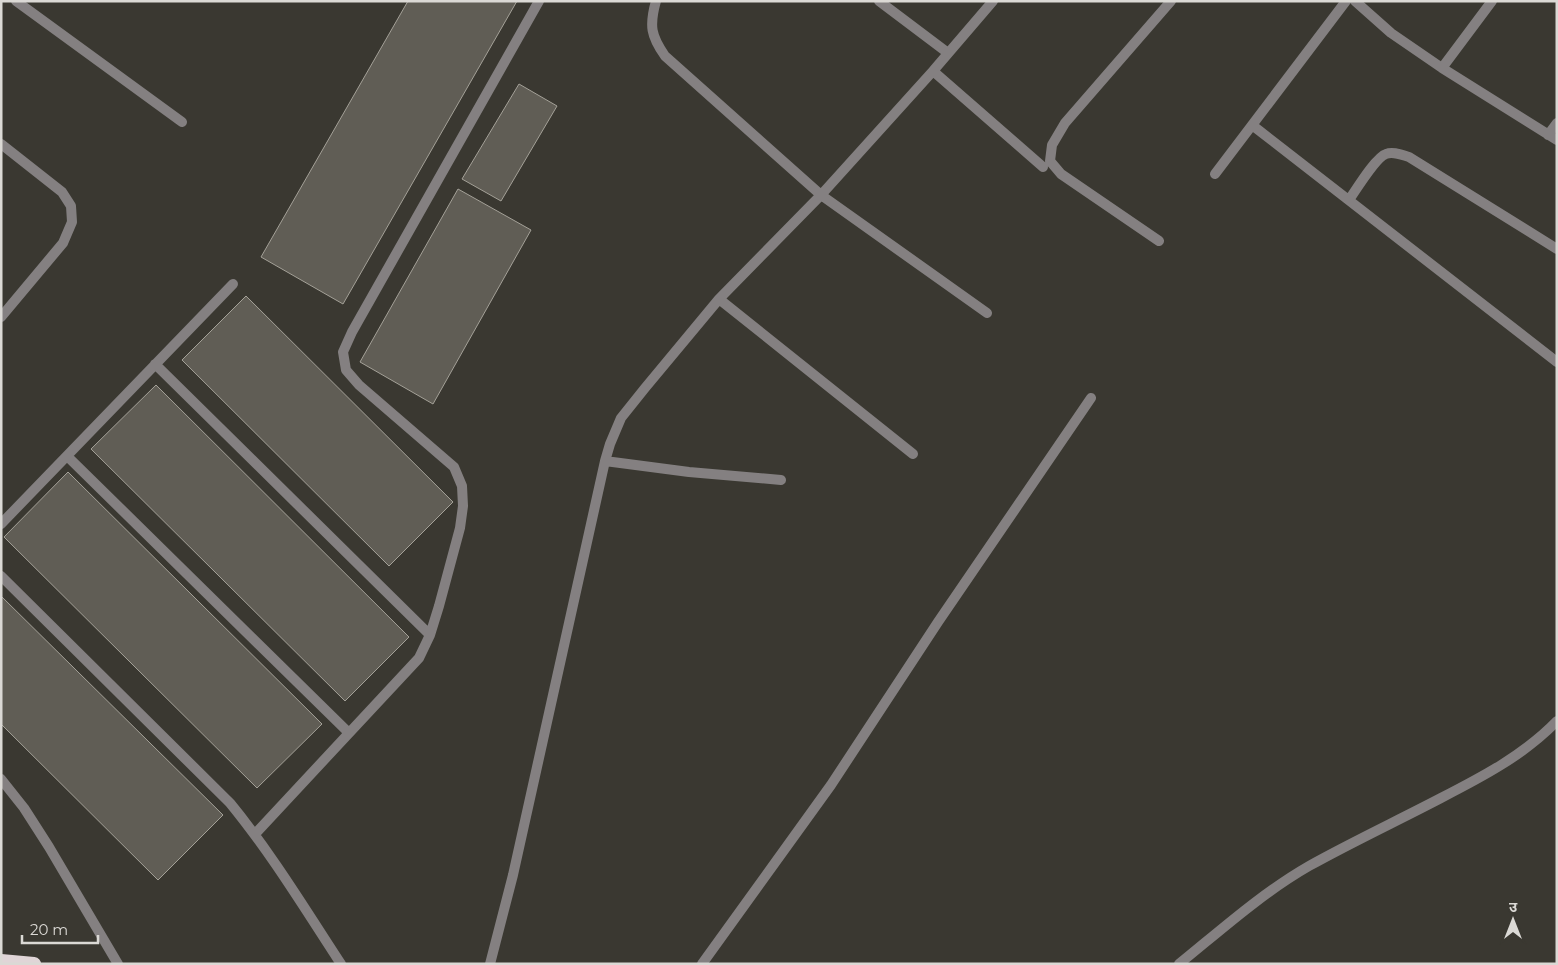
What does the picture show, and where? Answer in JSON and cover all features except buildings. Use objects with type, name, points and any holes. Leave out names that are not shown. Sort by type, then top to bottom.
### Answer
[{"type":"highway","points":[[1,962],[34,964]]},
{"type":"street","points":[[16,1],[182,122]]},
{"type":"street","points":[[256,834],[419,658],[430,635],[460,528],[463,506],[462,486],[454,467],[359,385],[346,370],[343,352],[352,332],[539,1]]},
{"type":"street","points":[[656,1],[652,27],[655,42],[665,56],[821,195],[987,313]]},
{"type":"street","points":[[880,1],[948,54]]},
{"type":"street","points":[[490,964],[513,875],[605,461],[621,418],[719,299],[821,195],[933,71],[993,1]]},
{"type":"street","points":[[1159,241],[1061,174],[1050,161],[1052,145],[1065,123],[1171,1]]},
{"type":"street","points":[[1215,174],[1346,1]]},
{"type":"street","points":[[1355,1],[1391,33],[1442,68],[1553,137],[1557,123]]},
{"type":"street","points":[[1442,68],[1492,1]]},
{"type":"street","points":[[933,71],[1043,167]]},
{"type":"street","points":[[1252,125],[1557,362]]},
{"type":"street","points":[[1,144],[62,192],[71,206],[72,222],[63,243],[1,317]]},
{"type":"street","points":[[1349,200],[1375,162],[1385,154],[1397,153],[1409,157],[1557,249]]},
{"type":"street","points":[[1,524],[233,284]]},
{"type":"street","points":[[719,299],[913,454]]},
{"type":"street","points":[[155,364],[430,635]]},
{"type":"street","points":[[702,964],[831,786],[938,622],[1091,398]]},
{"type":"street","points":[[67,456],[349,733]]},
{"type":"street","points":[[605,461],[689,472],[781,480]]},
{"type":"street","points":[[1,576],[230,803],[256,834],[274,860],[341,964]]},
{"type":"street","points":[[1179,964],[1282,882],[1477,780],[1524,751],[1557,721]]},
{"type":"street","points":[[1,779],[24,808],[49,847],[118,964]]}]
